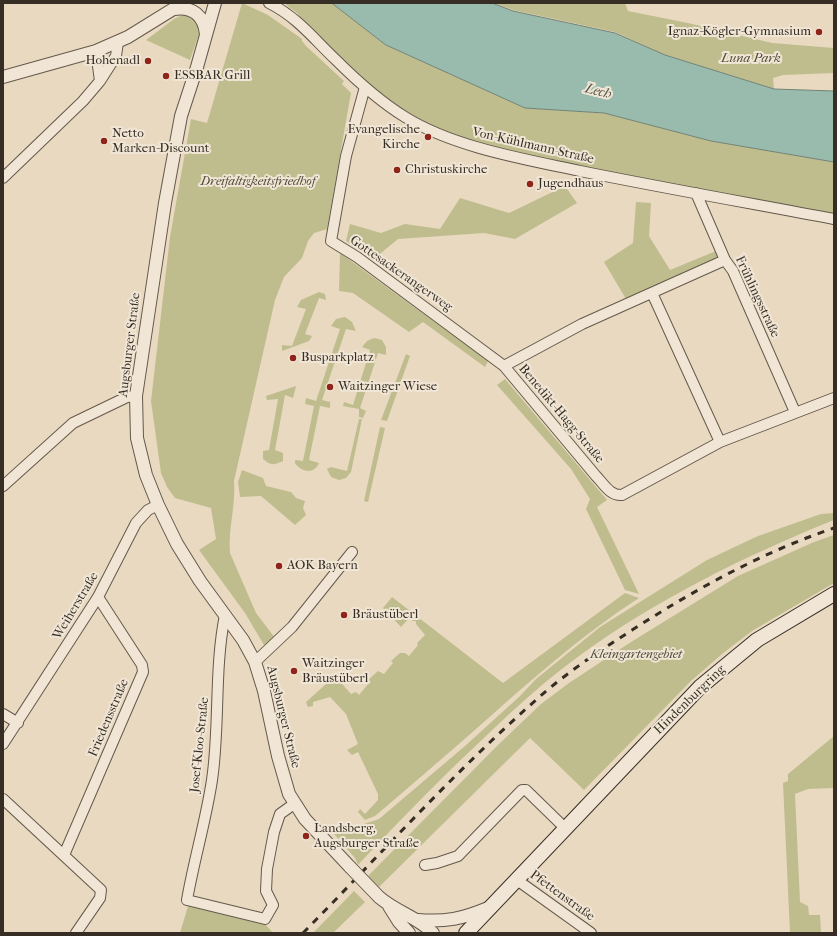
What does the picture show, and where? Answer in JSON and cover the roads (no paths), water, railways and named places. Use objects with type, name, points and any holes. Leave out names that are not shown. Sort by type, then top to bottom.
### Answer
[{"type":"main road","name":"Hindenburgring","points":[[466,933],[700,687],[757,640],[834,594]]},
{"type":"street","points":[[3,77],[96,52],[118,42],[183,3]]},
{"type":"street","name":"Augsburger Straße","points":[[215,3],[181,116],[155,264],[136,396],[137,438],[146,475],[158,505],[189,565],[225,615],[255,662],[282,770],[289,794],[294,804],[320,838],[389,906]]},
{"type":"street","name":"Von-Kühlmann-Straße","points":[[269,3],[294,18],[365,87],[405,117],[454,140],[538,162],[834,219]]},
{"type":"street","points":[[171,10],[180,8],[197,12],[202,19],[206,36]]},
{"type":"street","points":[[3,178],[83,101],[100,81],[116,56],[118,42]]},
{"type":"street","points":[[96,52],[100,81]]},
{"type":"street","name":"Gottesackerangerweg","points":[[365,87],[346,156],[331,241],[369,266],[504,366]]},
{"type":"street","name":"Frühlingsstraße","points":[[696,193],[726,260],[733,271],[795,412]]},
{"type":"street","name":"Benedikt-Hagg-Straße","points":[[726,260],[582,324],[504,366],[611,493],[618,495],[622,495],[720,442],[834,398]]},
{"type":"street","points":[[652,293],[720,442]]},
{"type":"street","points":[[3,486],[73,423],[127,397],[136,396]]},
{"type":"street","name":"Weiherstraße","points":[[3,744],[98,597],[136,523],[148,510],[158,505]]},
{"type":"street","points":[[255,662],[292,628],[352,552]]},
{"type":"street","name":"Friedensstraße","points":[[64,855],[143,672],[142,665],[98,597]]},
{"type":"street","name":"Josef-Kloo-Straße","points":[[225,615],[220,644],[212,780],[194,858],[187,900],[265,919],[273,905],[266,891],[267,869],[274,832],[280,814],[294,804]]},
{"type":"street","points":[[3,714],[18,723]]},
{"type":"street","points":[[425,865],[437,863],[458,856],[522,790],[526,790],[565,828]]},
{"type":"street","points":[[3,799],[101,890],[100,898],[76,933]]},
{"type":"street","name":"Pfettenstraße","points":[[517,880],[591,933]]},
{"type":"street","points":[[389,906],[418,920],[433,933]]},
{"type":"street","points":[[389,906],[401,928],[409,933]]},
{"type":"street","points":[[418,920],[453,920],[465,918],[492,907]]},
{"type":"water","name":"Lech","points":[[332,3],[492,3],[513,11],[615,33],[665,55],[774,89],[834,91],[834,162],[711,141],[604,113],[525,108],[386,45]]},
{"type":"railway","points":[[303,933],[475,756],[561,679],[586,660],[710,583],[784,547],[834,528]]},
{"type":"place","name":"Ignaz-Kögler-Gymnasium","points":[[819,32]]},
{"type":"place","name":"Hohenadl","points":[[148,61]]},
{"type":"place","name":"ESSBAR Grill","points":[[166,76]]},
{"type":"place","name":"Evangelische Kirche","points":[[428,137]]},
{"type":"place","name":"Netto Marken-Discount","points":[[104,141]]},
{"type":"place","name":"Christuskirche","points":[[397,170]]},
{"type":"place","name":"Jugendhaus","points":[[530,184]]},
{"type":"place","name":"Busparkplatz","points":[[293,358]]},
{"type":"place","name":"Waitzinger Wiese","points":[[330,387]]},
{"type":"place","name":"AOK Bayern","points":[[279,566]]},
{"type":"place","name":"Bräustüberl","points":[[344,615]]},
{"type":"place","name":"Waitzinger Bräustüberl","points":[[294,671]]},
{"type":"place","name":"Landsberg, Augsburger Straße","points":[[306,836]]},
{"type":"park label","name":"Luna Park","points":[[751,59]]},
{"type":"park label","name":"Dreifaltigkeitsfriedhof","points":[[258,182]]},
{"type":"park label","name":"Kleingartengebiet","points":[[636,655]]}]
